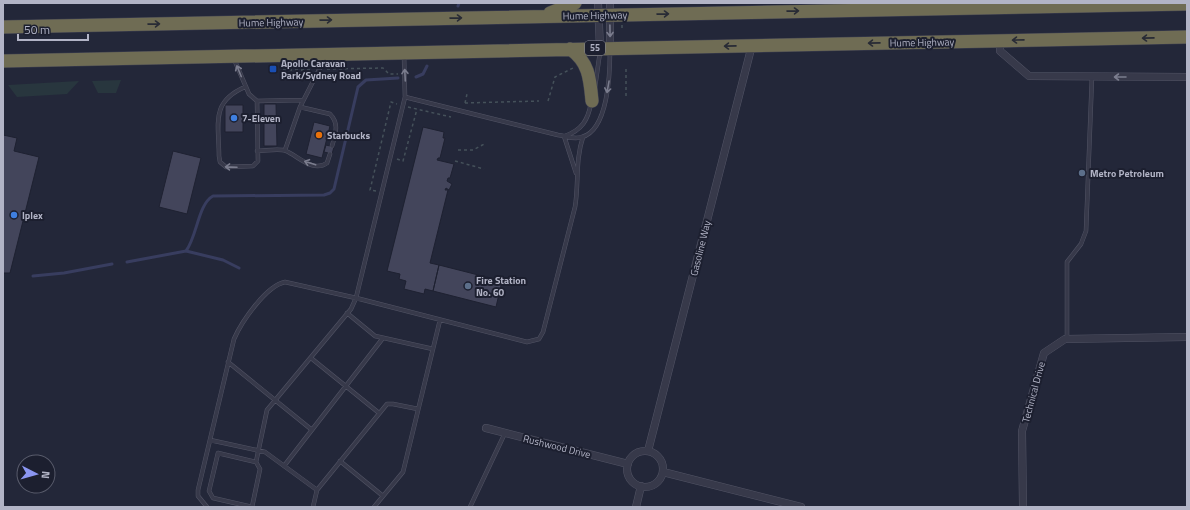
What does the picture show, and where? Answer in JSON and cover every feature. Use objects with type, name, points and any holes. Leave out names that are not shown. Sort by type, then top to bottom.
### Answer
[{"type":"highway","points":[[545,16],[575,3]]},
{"type":"highway","points":[[627,3],[637,14]]},
{"type":"highway","name":"Hume Highway","points":[[3,27],[545,16],[604,9],[637,14],[1187,4]]},
{"type":"highway","name":"Hume Highway","points":[[3,61],[1187,37]]},
{"type":"highway","points":[[570,49],[579,55],[585,64],[592,101]]},
{"type":"street","points":[[604,9],[605,48]]},
{"type":"street","points":[[604,9],[605,48]]},
{"type":"street","points":[[1000,40],[1000,51],[1029,76],[1187,77]]},
{"type":"street","name":"Gasoline Way","points":[[648,451],[752,45]]},
{"type":"street","name":"Technical Drive","points":[[1023,507],[1022,431],[1044,353],[1065,339],[1187,337]]},
{"type":"street","name":"Rushwood Drive","points":[[486,428],[628,464]]},
{"type":"street","points":[[648,451],[658,456],[663,467],[663,472],[661,478],[652,485],[641,486],[629,476],[628,464],[630,459],[638,453],[648,451]]},
{"type":"street","points":[[663,472],[801,507]]},
{"type":"street","points":[[636,507],[641,486]]},
{"type":"lane","points":[[564,136],[573,133],[583,125],[589,114],[605,48]]},
{"type":"lane","points":[[405,97],[564,136],[577,138],[583,137],[593,131],[596,126],[602,111],[609,84],[605,48]]},
{"type":"lane","points":[[256,462],[218,453],[209,491],[210,495],[213,498],[252,507],[260,469],[256,462],[267,410],[348,312],[356,298],[405,97],[404,52]]},
{"type":"lane","points":[[285,150],[303,100],[327,54]]},
{"type":"lane","points":[[233,56],[245,87],[249,94],[257,101],[303,100]]},
{"type":"lane","points":[[1067,339],[1067,262],[1081,244],[1086,231],[1092,76]]},
{"type":"lane","points":[[245,87],[225,98],[218,115],[220,162],[226,167],[253,166],[258,161],[257,101]]},
{"type":"lane","points":[[300,107],[330,114],[333,117],[336,129],[332,146]]},
{"type":"lane","points":[[564,136],[578,180]]},
{"type":"lane","points":[[207,507],[198,496],[198,490],[234,339],[239,328],[270,289],[277,284],[285,282],[356,298],[526,342],[539,339],[543,332],[575,207],[578,180],[578,154],[583,137]]},
{"type":"lane","points":[[257,151],[285,150],[304,161],[320,166],[327,163],[330,154]]},
{"type":"lane","points":[[348,312],[375,336],[433,350]]},
{"type":"lane","points":[[374,507],[403,472],[440,320]]},
{"type":"lane","points":[[284,466],[383,338]]},
{"type":"lane","points":[[311,358],[379,413]]},
{"type":"lane","points":[[228,362],[312,430]]},
{"type":"lane","points":[[313,507],[317,490],[387,404],[418,409]]},
{"type":"lane","points":[[470,507],[505,433]]},
{"type":"lane","points":[[210,440],[265,452],[317,490]]},
{"type":"lane","points":[[340,461],[384,496]]},
{"type":"path","points":[[548,101],[555,77],[578,66]]},
{"type":"path","points":[[283,70],[383,68],[389,74],[400,74],[400,79]]},
{"type":"path","points":[[626,69],[626,96]]},
{"type":"path","points":[[464,106],[467,94]]},
{"type":"path","points":[[376,191],[370,190],[391,102],[399,104],[399,99]]},
{"type":"path","points":[[465,103],[539,101]]},
{"type":"path","points":[[408,106],[451,117]]},
{"type":"path","points":[[395,164],[396,159],[403,161],[416,109]]},
{"type":"path","points":[[458,150],[473,150],[486,143]]},
{"type":"path","points":[[455,161],[484,169]]},
{"type":"shaded area","points":[[121,80],[116,93],[98,93],[92,81]]},
{"type":"shaded area","points":[[79,81],[67,94],[17,97],[8,85]]},
{"type":"building","name":"7-Eleven","points":[[264,104],[276,104],[277,146],[264,146]]},
{"type":"building","name":"7-Eleven","points":[[225,105],[243,105],[243,132],[225,132]]},
{"type":"building","name":"Starbucks","points":[[314,122],[330,126],[322,158],[306,154]]},
{"type":"building","points":[[423,127],[444,132],[443,138],[445,138],[440,158],[437,160],[454,164],[450,178],[448,178],[447,181],[452,184],[449,190],[446,188],[445,190],[448,190],[430,263],[439,265],[433,291],[425,289],[424,294],[404,289],[406,281],[399,279],[400,274],[387,271]]},
{"type":"building","name":"Iplex","points":[[3,135],[17,138],[14,151],[39,157],[10,273],[3,273]]},
{"type":"building","points":[[326,145],[334,147],[332,154],[324,152]]},
{"type":"building","points":[[173,151],[201,158],[187,214],[159,207]]},
{"type":"building","name":"Fire Station No. 60","points":[[439,265],[502,281],[496,307],[433,291]]},
{"type":"waterway","points":[[416,77],[423,74],[427,66]]},
{"type":"waterway","points":[[127,262],[186,251],[193,238],[204,206],[213,196],[324,195],[330,193],[334,189],[358,87],[366,80],[398,78]]},
{"type":"waterway","points":[[186,251],[223,260],[239,268]]},
{"type":"waterway","points":[[33,276],[64,273],[112,264]]},
{"type":"place","name":"Apollo Caravan Park/Sydney Road","points":[[273,69]]},
{"type":"place","name":"7-Eleven","points":[[234,118]]},
{"type":"place","name":"Starbucks","points":[[319,135]]},
{"type":"place","name":"Metro Petroleum","points":[[1082,173]]},
{"type":"place","name":"Iplex","points":[[14,215]]},
{"type":"place","name":"Fire Station No. 60","points":[[468,286]]}]
